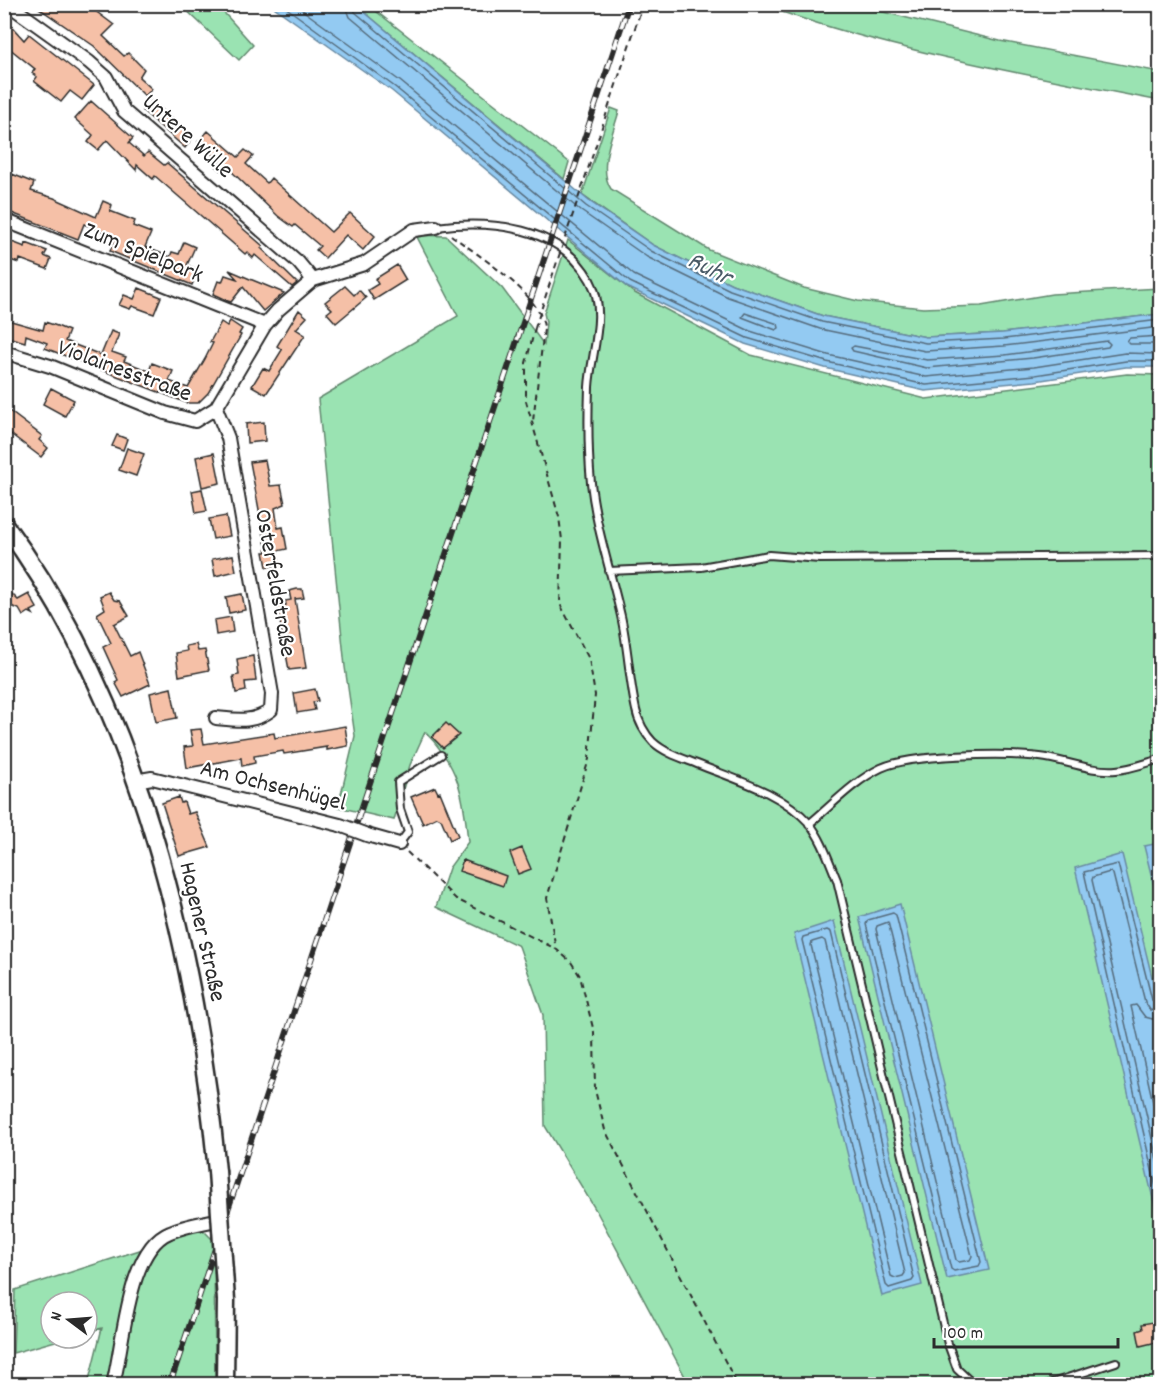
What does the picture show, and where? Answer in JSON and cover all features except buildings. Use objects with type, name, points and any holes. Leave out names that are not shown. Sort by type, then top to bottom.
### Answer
[{"type":"main road","name":"Hagener Straße","points":[[4,524],[37,573],[67,624],[90,671],[135,781],[168,886],[198,1024],[210,1098],[226,1299],[225,1384]]},
{"type":"street","name":"Untere Wülle","points":[[8,4],[89,62],[106,77],[124,111],[298,262],[313,280]]},
{"type":"street","name":"Zum Spielpark","points":[[4,220],[265,325]]},
{"type":"street","name":"Violainesstraße","points":[[4,352],[50,366],[188,420],[201,419],[216,408],[265,325],[278,310],[313,280],[364,264],[414,230],[436,227]]},
{"type":"street","name":"Osterfeldstraße","points":[[216,408],[228,438],[272,694],[271,710],[262,716],[243,721],[216,718]]},
{"type":"street","name":"Am Ochsenhügel","points":[[135,781],[152,778],[340,825],[399,844]]},
{"type":"street","points":[[113,1384],[128,1307],[144,1259],[154,1245],[169,1232],[220,1219]]},
{"type":"lane","points":[[436,227],[500,227],[535,234],[564,250],[589,278],[598,306],[589,387],[591,483],[621,617],[636,711],[646,733],[663,749],[770,794],[809,824],[826,853],[837,880],[948,1344],[957,1369],[973,1384]]},
{"type":"lane","points":[[609,571],[701,567],[769,555],[820,559],[1161,556]]},
{"type":"lane","points":[[399,844],[408,832],[400,809],[398,782],[441,755]]},
{"type":"lane","points":[[809,824],[865,777],[882,768],[907,760],[1021,756],[1048,759],[1086,768],[1117,770],[1161,759]]},
{"type":"lane","points":[[1049,1384],[1116,1362]]},
{"type":"path","points":[[556,949],[547,898],[589,759],[595,695],[589,659],[560,604],[562,540],[559,518],[524,390],[526,363],[535,328],[643,4]]},
{"type":"path","points":[[436,227],[499,272],[525,295],[542,317],[544,329],[533,424]]},
{"type":"path","points":[[399,844],[456,899],[556,949],[576,970],[583,987],[594,1032],[595,1090],[605,1130],[737,1384]]},
{"type":"green space","points":[[181,5],[217,5],[253,45],[239,60]]},
{"type":"green space","points":[[356,5],[368,5],[569,162],[564,179]]},
{"type":"green space","points":[[762,5],[855,5],[1000,41],[1160,72],[1160,101],[910,49]]},
{"type":"green space","points":[[611,108],[619,111],[606,161],[607,181],[611,189],[709,250],[804,288],[858,301],[923,308],[981,306],[1052,294],[1160,288],[1160,314],[1003,333],[926,337],[823,316],[732,284],[653,245],[582,195]]},
{"type":"green space","points":[[416,235],[446,236],[502,288],[544,345],[546,322],[544,313],[568,240],[633,292],[751,355],[926,399],[1127,374],[1160,375],[1160,1384],[689,1384],[597,1212],[545,1126],[543,1015],[519,946],[436,907],[449,868],[468,842],[462,796],[446,757],[425,732],[410,765],[394,820],[338,807],[355,736],[345,667],[318,399],[458,316]]},
{"type":"green space","points":[[193,1229],[204,1231],[214,1241],[215,1384],[116,1384],[132,1306],[147,1264],[156,1249],[167,1239]]},
{"type":"green space","points":[[146,1248],[107,1384],[88,1384],[96,1350],[99,1350],[102,1328],[99,1329],[99,1290],[39,1290],[39,1346],[13,1353],[15,1290]]},
{"type":"water","points":[[271,5],[356,5],[589,201],[653,245],[732,284],[823,316],[926,337],[1003,333],[1160,314],[1160,367],[1126,367],[1035,381],[925,391],[825,368],[745,344],[627,287],[392,91]]},
{"type":"water","points":[[1160,843],[1160,910],[1144,846]]},
{"type":"water","points":[[1122,854],[1160,1010],[1159,1224],[1075,868]]},
{"type":"water","points":[[900,904],[989,1270],[947,1279],[859,917]]},
{"type":"water","points":[[834,921],[922,1285],[882,1296],[794,934]]},
{"type":"railway","points":[[170,1384],[629,4]]},
{"type":"water label","name":"Ruhr","points":[[709,270]]}]
